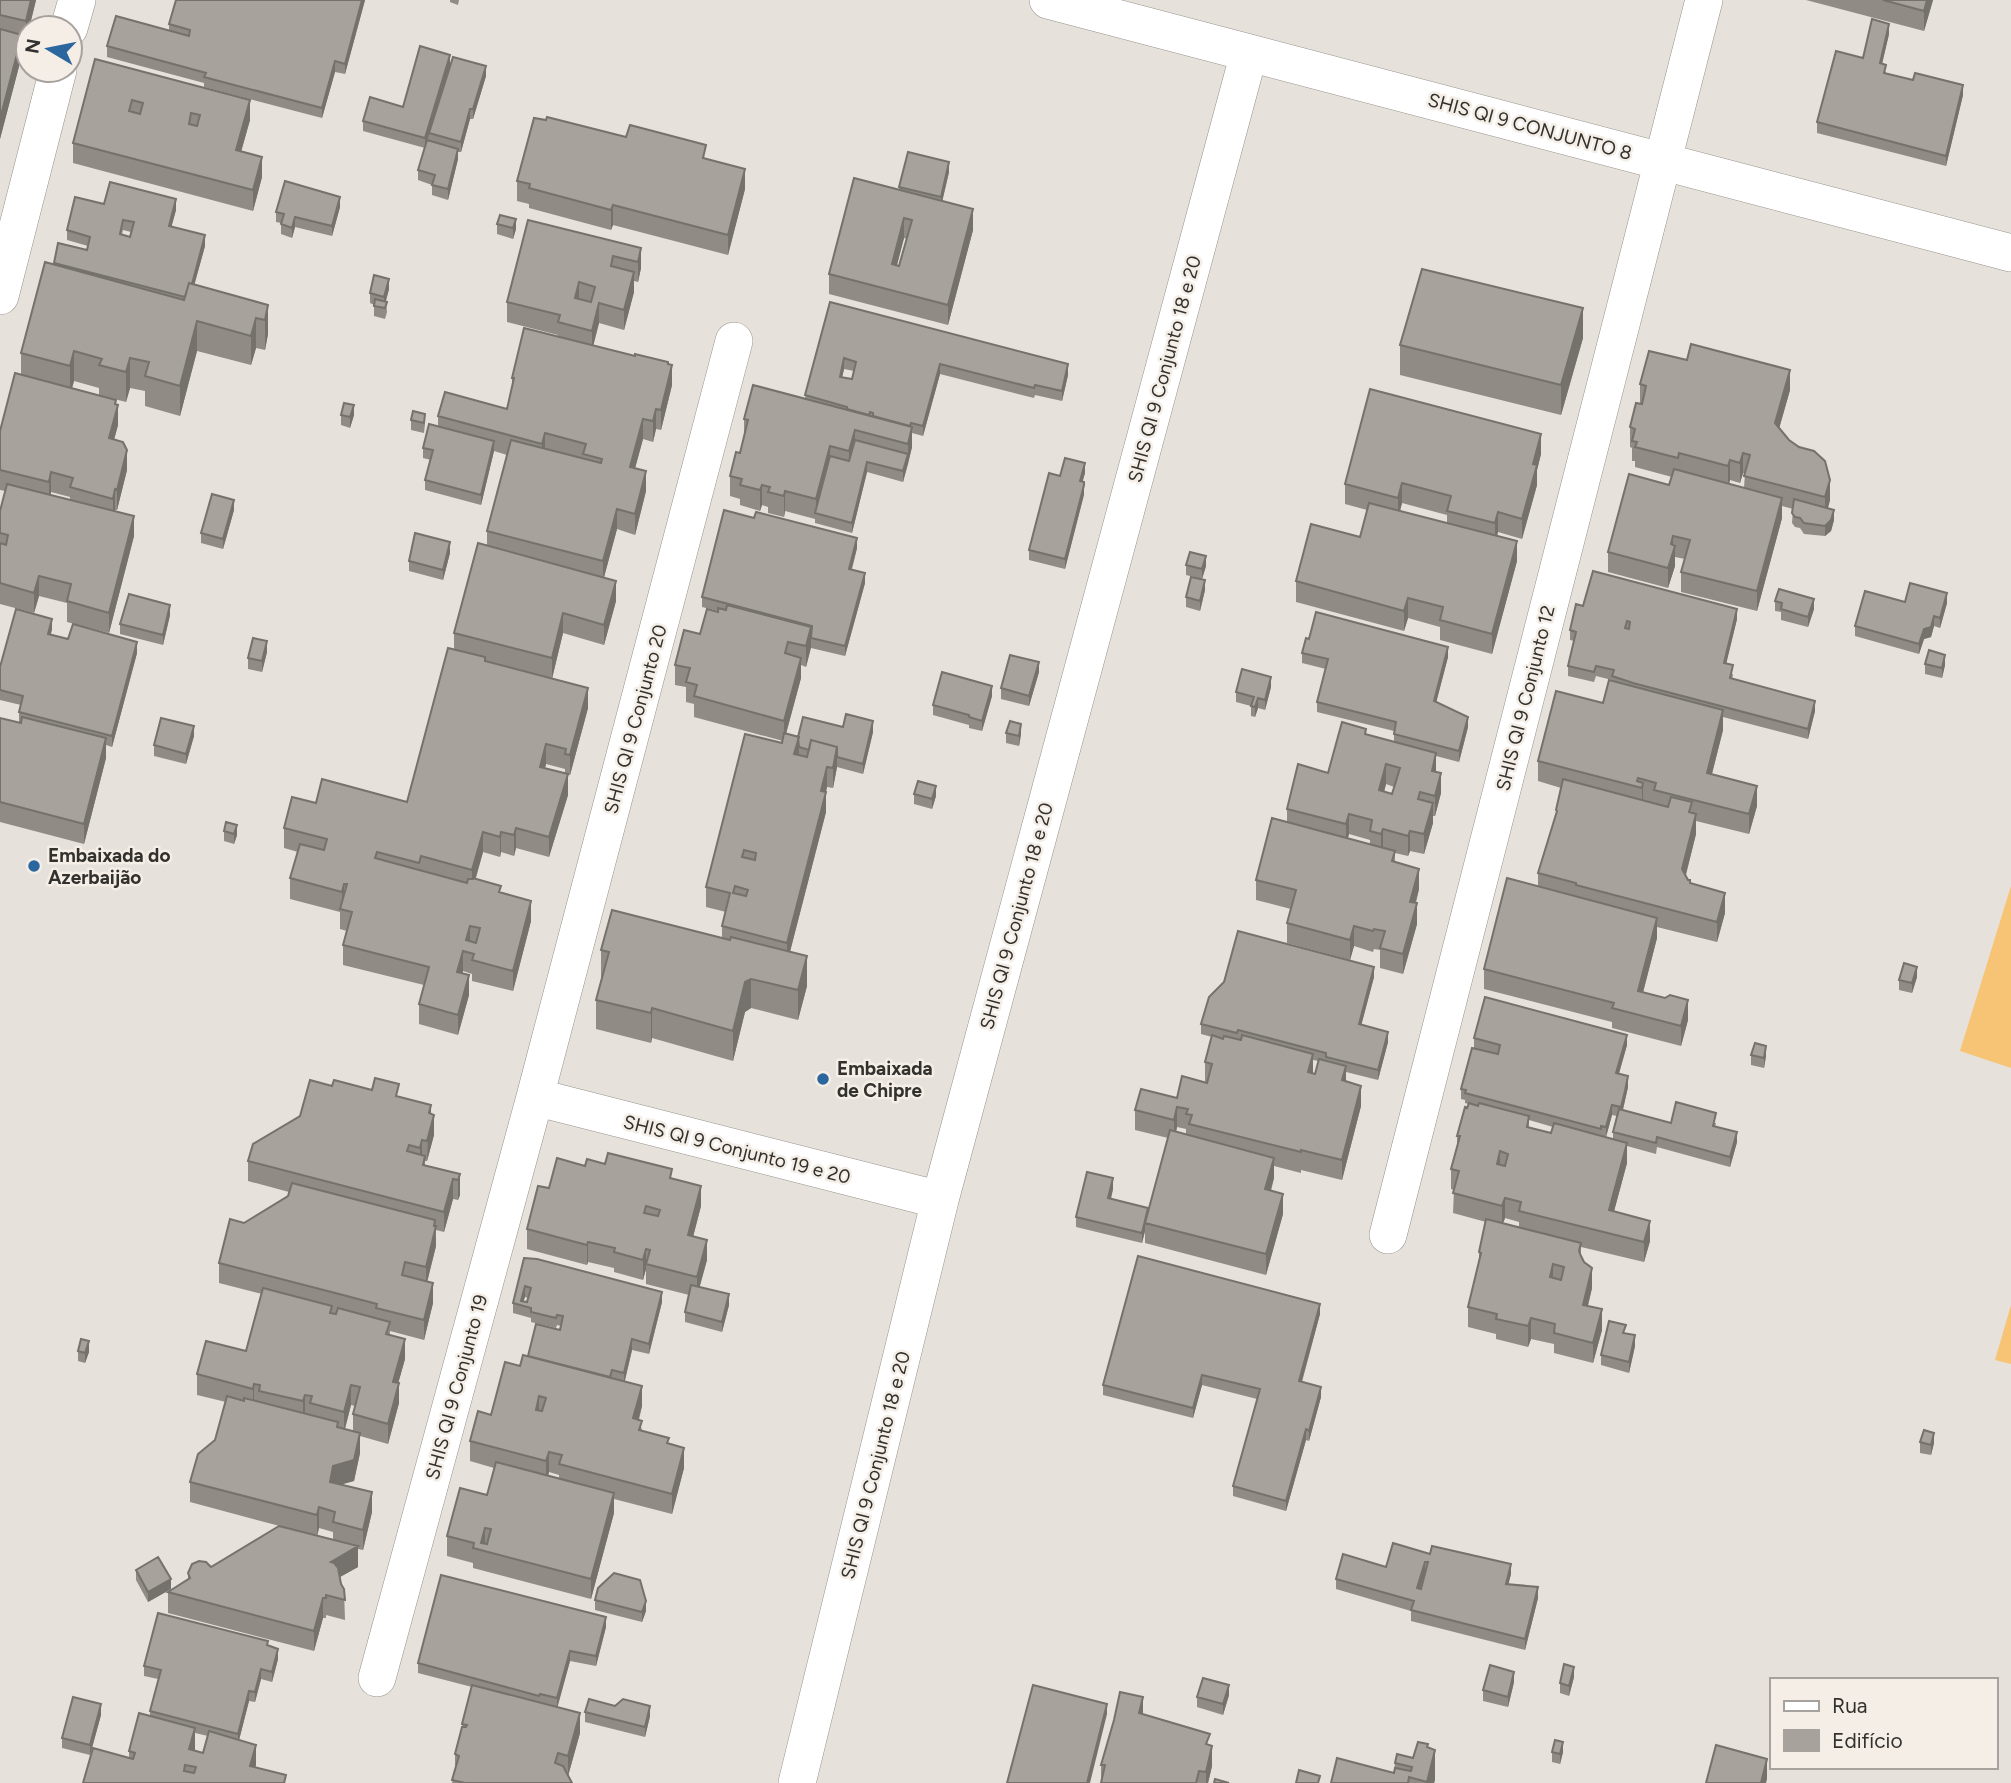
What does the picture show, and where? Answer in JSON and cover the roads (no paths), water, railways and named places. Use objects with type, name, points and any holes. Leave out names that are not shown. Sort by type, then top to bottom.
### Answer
[{"type":"street","name":"SHIS QI 9 CONJUNTO 8","points":[[1048,0],[2011,253]]},
{"type":"street","name":"SHIS QI 9 Conjunto 12","points":[[1388,1235],[1704,0]]},
{"type":"street","name":"SHIS QI 9 Conjunto 18 e 20","points":[[797,1783],[940,1200],[1249,53]]},
{"type":"street","points":[[0,296],[54,84]]},
{"type":"street","name":"SHIS QI 9 Conjunto 20","points":[[535,1097],[734,341]]},
{"type":"street","name":"SHIS QI 9 Conjunto 19 e 20","points":[[535,1097],[940,1200]]},
{"type":"street","name":"SHIS QI 9 Conjunto 19","points":[[377,1678],[535,1097]]},
{"type":"place","name":"Embaixada do Azerbaijão","points":[[34,866]]},
{"type":"place","name":"Embaixada de Chipre","points":[[823,1079]]}]
